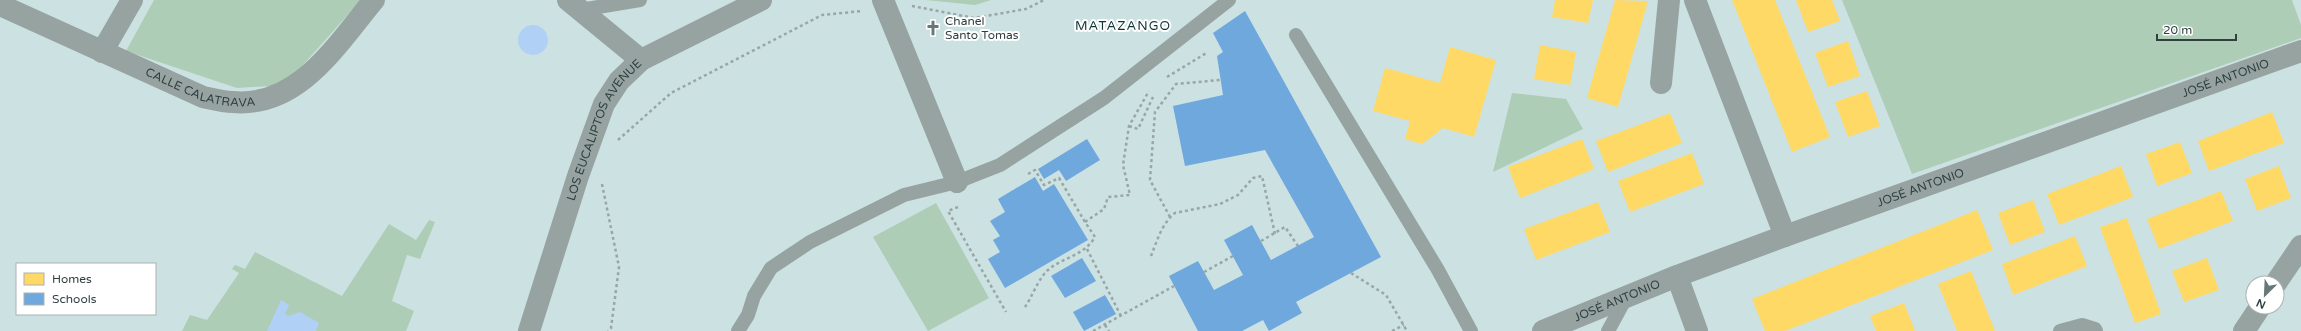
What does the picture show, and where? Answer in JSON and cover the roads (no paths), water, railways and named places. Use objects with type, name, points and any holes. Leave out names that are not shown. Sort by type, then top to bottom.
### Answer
[{"type":"street","points":[[102,52],[132,0]]},
{"type":"street","name":"CALLE CALATRAVA","points":[[0,5],[203,97],[234,103],[259,100],[286,92],[312,73],[374,0]]},
{"type":"street","name":"LOS EUCALIPTOS AVENUE","points":[[529,331],[578,176],[604,104],[619,81],[641,60],[761,0]]},
{"type":"street","points":[[1661,83],[1669,0]]},
{"type":"street","points":[[1695,0],[1785,236]]},
{"type":"street","points":[[885,4],[957,182]]},
{"type":"street","points":[[574,5],[641,60]]},
{"type":"street","name":"JOSÉ ANTONIO","points":[[1543,331],[1677,276],[1785,236],[2301,51]]},
{"type":"street","points":[[2281,275],[2301,246]]},
{"type":"street","points":[[1677,276],[1697,331]]},
{"type":"street","points":[[2244,331],[2255,315]]},
{"type":"lane","points":[[574,5],[640,0]]},
{"type":"lane","points":[[738,331],[748,315],[754,296],[771,268],[803,246],[904,195],[957,182],[1000,165],[1104,98],[1229,0]]},
{"type":"lane","points":[[1296,35],[1434,263],[1471,331]]},
{"type":"lane","points":[[1608,331],[1628,296]]},
{"type":"lane","points":[[2060,331],[2082,325],[2095,329],[2096,331]]},
{"type":"water","points":[[533,25],[544,29],[548,40],[544,51],[533,55],[522,51],[518,40],[522,29]]},
{"type":"water","points":[[281,300],[289,305],[285,314],[288,316],[300,312],[319,323],[316,331],[267,331]]},
{"type":"place","name":"Chanel Santo Tomas","points":[[933,28]]},
{"type":"district","name":"MATAZANGO","points":[[1123,25]]}]
